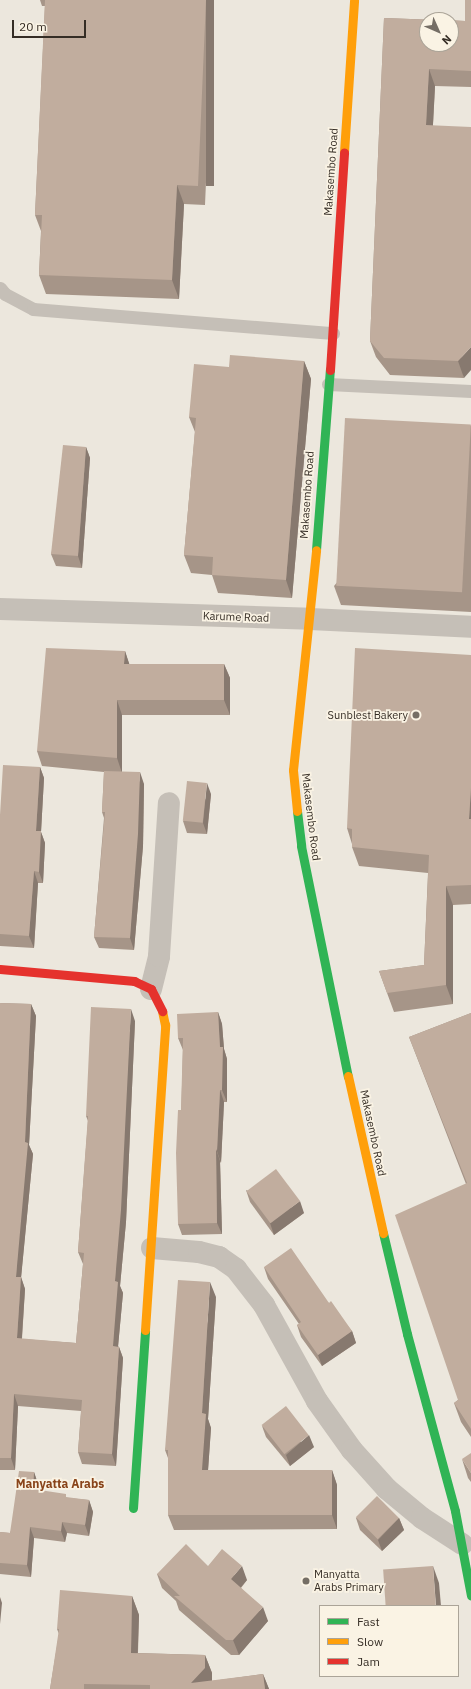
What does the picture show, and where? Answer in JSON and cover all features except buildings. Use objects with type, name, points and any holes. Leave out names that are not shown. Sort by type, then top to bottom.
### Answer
[{"type":"street","name":"Makasembo Road","points":[[354,0],[333,334],[310,619],[293,770],[301,846],[364,1153],[407,1334],[456,1511],[471,1596]]},
{"type":"street","name":"Karume Road","points":[[0,609],[310,619],[471,628]]},
{"type":"street","points":[[151,989],[159,956],[168,803]]},
{"type":"street","points":[[0,969],[134,981],[151,989],[161,1006],[165,1024],[152,1248],[133,1508]]},
{"type":"street","points":[[152,1248],[199,1252],[219,1257],[236,1269],[264,1305],[317,1401],[352,1450],[387,1488],[422,1518],[462,1544]]},
{"type":"lane","points":[[0,288],[5,294],[33,309],[333,334]]},
{"type":"lane","points":[[328,384],[471,391]]},
{"type":"traffic: fast","points":[[316,550],[330,370]]},
{"type":"traffic: fast","points":[[297,811],[301,846],[348,1076]]},
{"type":"traffic: fast","points":[[383,1233],[407,1334],[455,1511],[471,1596]]},
{"type":"traffic: fast","points":[[133,1508],[145,1330]]},
{"type":"traffic: slow","points":[[344,152],[354,0]]},
{"type":"traffic: slow","points":[[297,811],[293,770],[316,550]]},
{"type":"traffic: slow","points":[[145,1330],[165,1025],[162,1011]]},
{"type":"traffic: slow","points":[[348,1076],[383,1233]]},
{"type":"traffic: jam","points":[[330,370],[344,152]]},
{"type":"traffic: jam","points":[[0,969],[134,981],[151,989],[162,1011]]},
{"type":"place","name":"Sunblest Bakery","points":[[416,715]]},
{"type":"place","name":"Manyatta Arabs Primary","points":[[306,1581]]},
{"type":"district","name":"Manyatta Arabs","points":[[60,1484]]}]
